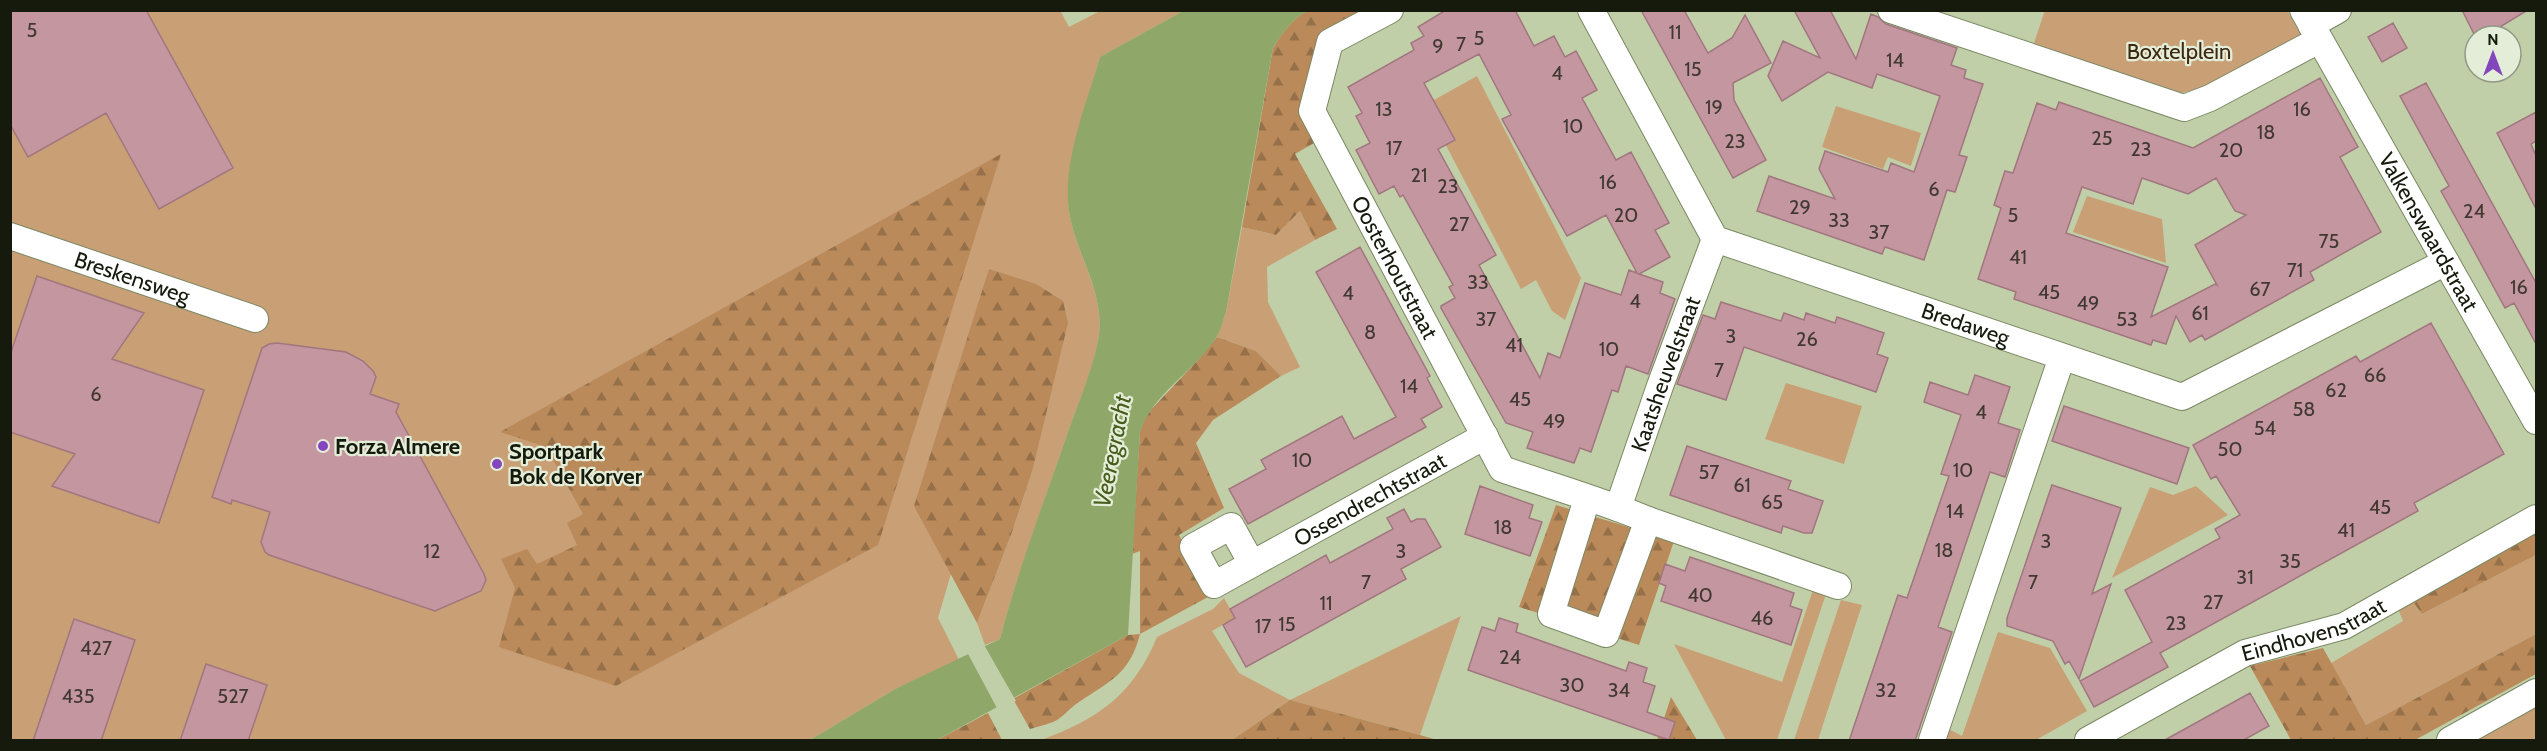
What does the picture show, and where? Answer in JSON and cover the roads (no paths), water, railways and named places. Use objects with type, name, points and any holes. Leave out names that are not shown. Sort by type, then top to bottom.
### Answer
[{"type":"street","name":"Oosterhoutstraat","points":[[1390,10],[1329,42],[1312,111],[1502,469],[1587,499],[1618,507],[1648,520],[1838,586]]},
{"type":"street","points":[[1591,10],[1715,239]]},
{"type":"street","points":[[1891,10],[2184,108],[2193,107],[2210,98],[2313,30],[2338,10]]},
{"type":"street","name":"Valkenswaardstraat","points":[[2313,30],[2536,421]]},
{"type":"street","name":"Breskensweg","points":[[10,236],[255,319]]},
{"type":"street","name":"Bredaweg","points":[[1715,239],[2182,397],[2446,262]]},
{"type":"street","name":"Kaatsheuvelstraat","points":[[1618,507],[1715,239]]},
{"type":"street","points":[[1932,741],[2061,357]]},
{"type":"street","name":"Ossendrechtstraat","points":[[1252,564],[1485,436]]},
{"type":"street","points":[[1587,499],[1551,614],[1606,634],[1648,520]]},
{"type":"street","name":"Eindhovenstraat","points":[[2088,741],[2245,653],[2344,626],[2536,518]]},
{"type":"street","points":[[2450,741],[2536,692]]},
{"type":"water","name":"Veeregracht","points":[[1183,11],[1307,11],[1296,18],[1273,48],[1226,312],[1221,328],[1197,362],[1154,406],[1140,432],[1128,635],[937,740],[810,740],[897,688],[1000,639],[1023,561],[1090,372],[1099,335],[1098,304],[1070,217],[1068,178],[1076,136],[1100,57]]},
{"type":"place","name":"Forza Almere","points":[[323,446]]},
{"type":"place","name":"Sportpark Bok de Korver","points":[[497,464]]},
{"type":"park label","name":"Boxtelplein","points":[[2179,51]]}]
